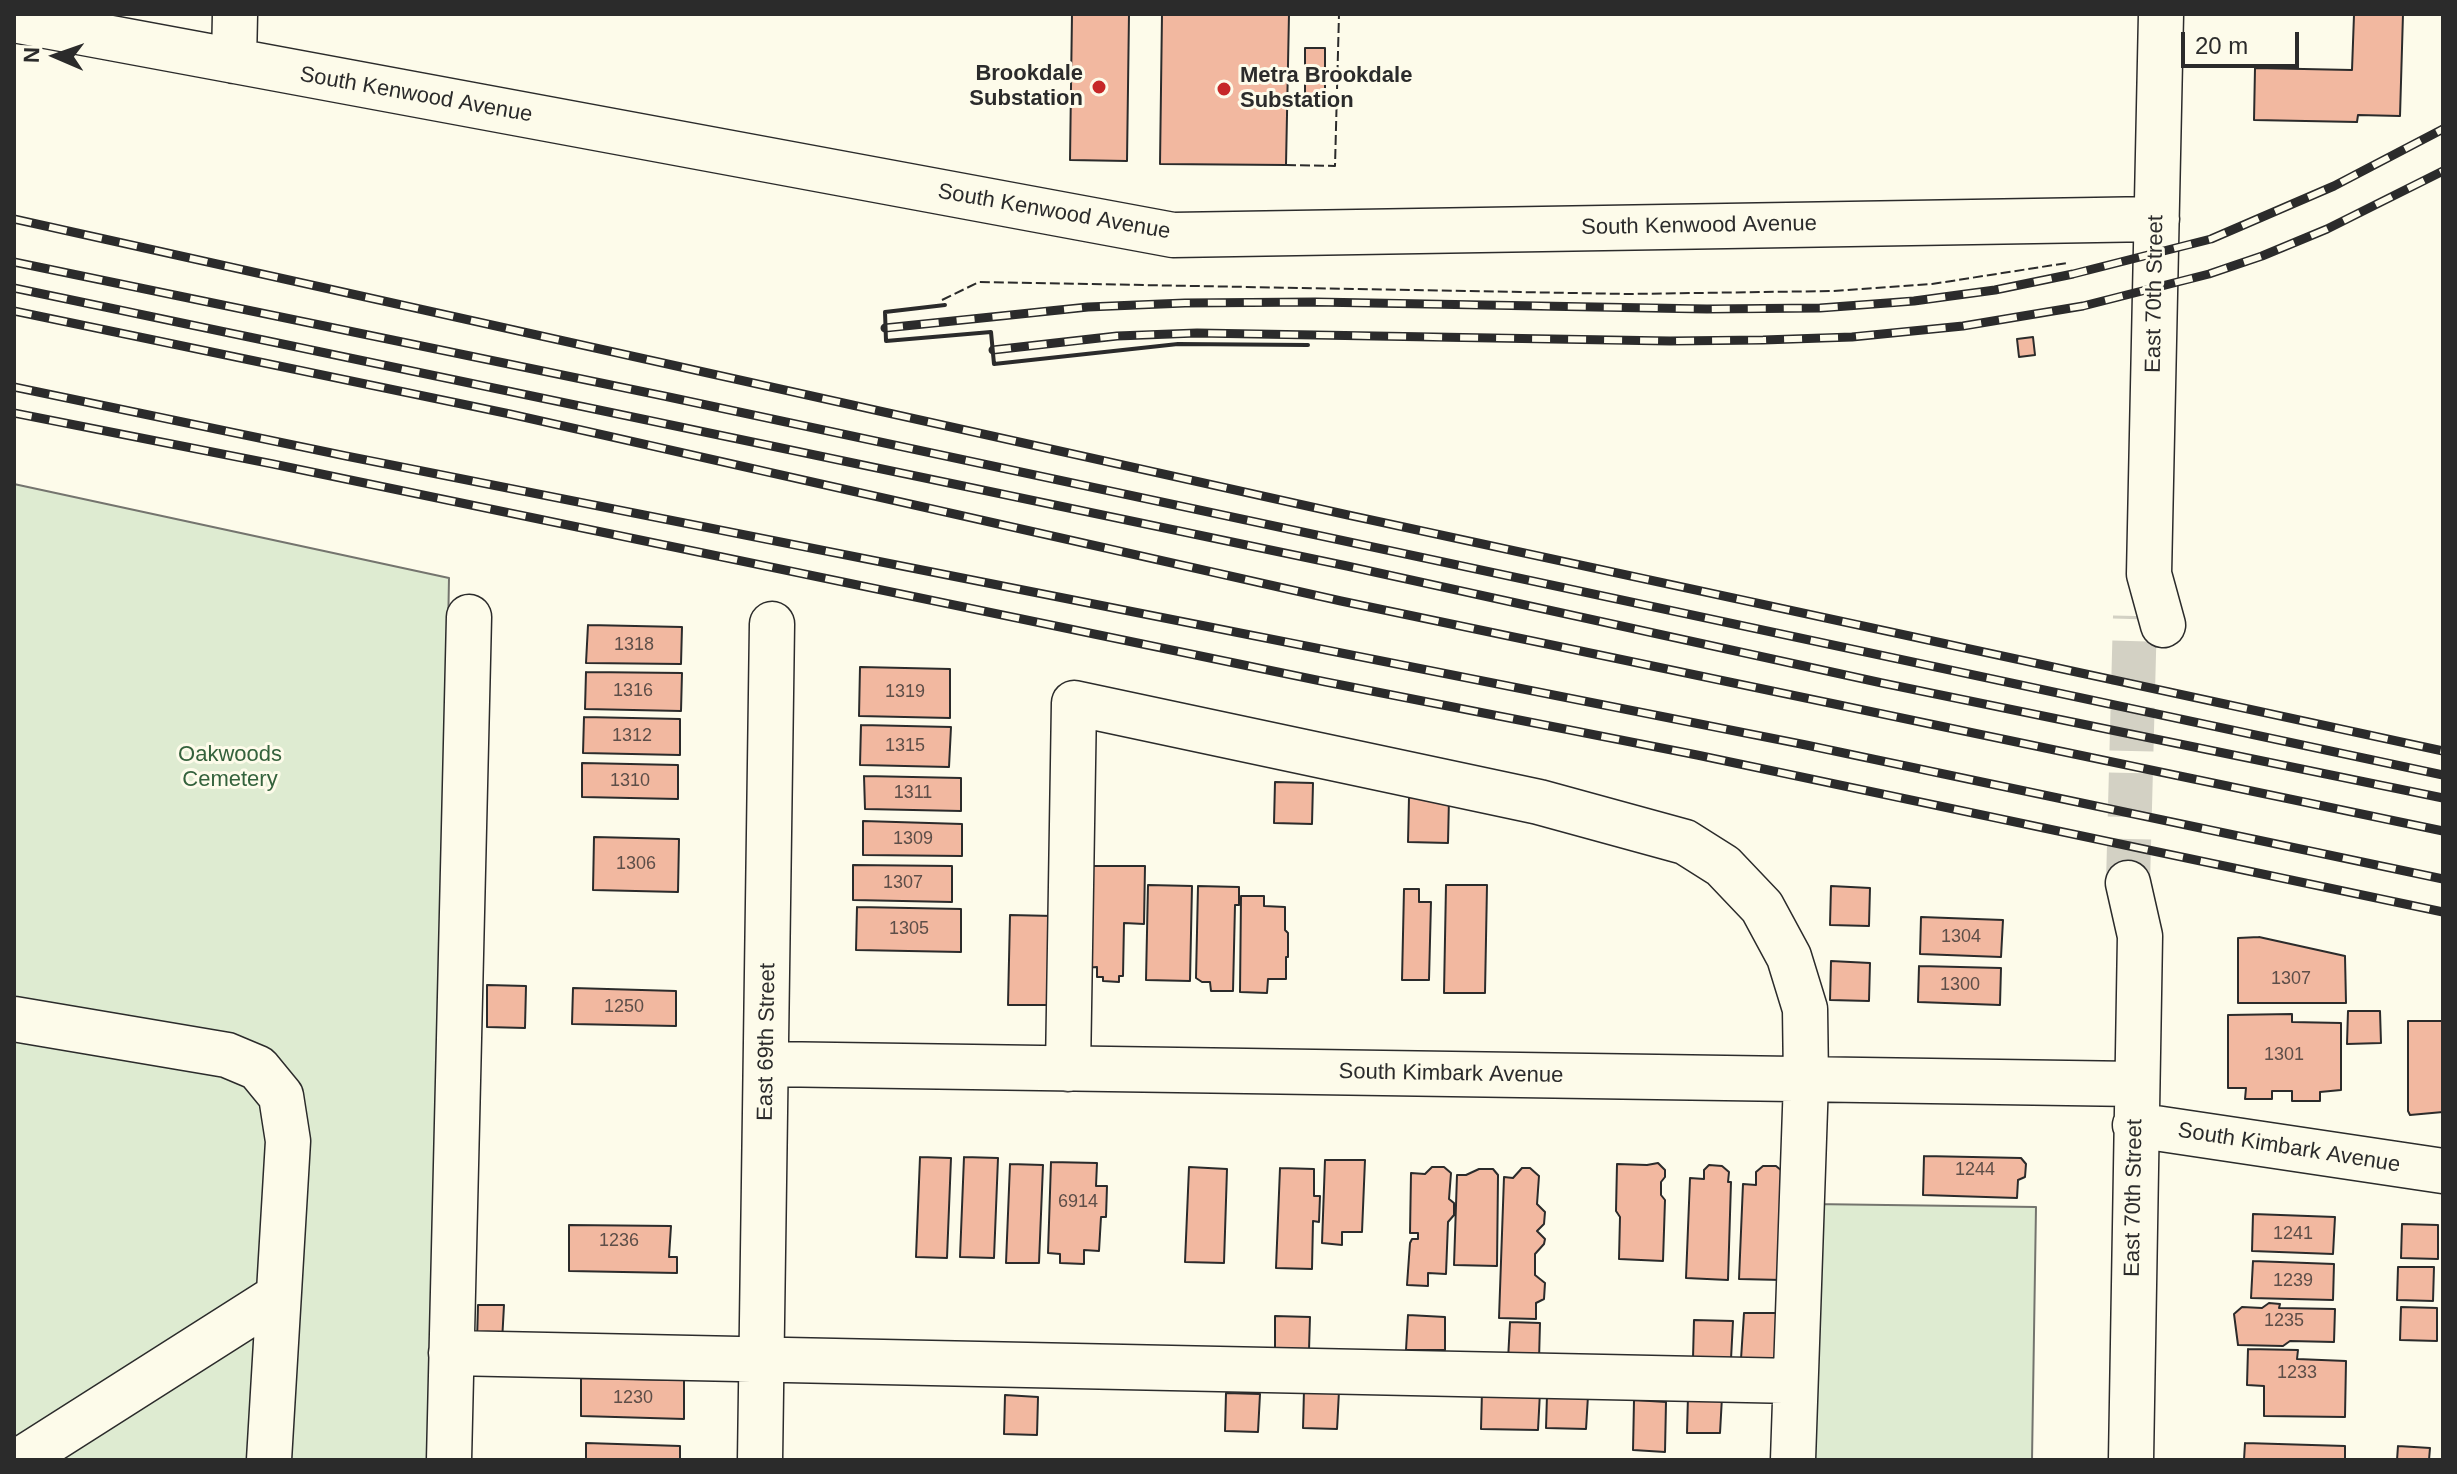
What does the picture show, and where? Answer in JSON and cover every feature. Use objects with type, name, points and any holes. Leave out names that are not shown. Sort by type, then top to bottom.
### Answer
[{"type":"street","points":[[234,61],[235,14]]},
{"type":"street","name":"East 70th Street","points":[[2149,620],[2161,14]]},
{"type":"street","name":"South Kenwood Avenue","points":[[14,20],[1173,235],[2157,219]]},
{"type":"street","points":[[449,1460],[469,617]]},
{"type":"street","name":"East 69th Street","points":[[760,1460],[772,624]]},
{"type":"street","points":[[1068,1069],[1074,703],[1539,802],[1685,842],[1723,866],[1762,907],[1789,957],[1805,1009],[1806,1080],[1793,1460]]},
{"type":"street","name":"East 70th Street","points":[[2131,1460],[2142,887]]},
{"type":"street","points":[[14,1019],[227,1055],[258,1068],[281,1096],[288,1141],[269,1460]]},
{"type":"street","name":"South Kimbark Avenue","points":[[767,1064],[1806,1080],[2136,1104],[2443,1171]]},
{"type":"street","points":[[20,1460],[278,1296]]},
{"type":"street","points":[[451,1353],[1795,1381]]},
{"type":"green space","name":"Oakwoods Cemetery","points":[[14,484],[449,578],[433,1460],[14,1460]]},
{"type":"green space","points":[[1812,1204],[2036,1207],[2032,1460],[1806,1460]]},
{"type":"building","name":"Brookdale Substation","points":[[1072,14],[1129,14],[1127,161],[1070,160]]},
{"type":"building","name":"Metra Brookdale Substation","points":[[1162,14],[1289,14],[1286,165],[1160,164]]},
{"type":"building","points":[[2337,14],[2403,14],[2400,116],[2358,115],[2357,122],[2254,120],[2255,68],[2352,70],[2354,15]]},
{"type":"building","points":[[1305,48],[1325,48],[1325,99],[1305,98]]},
{"type":"building","points":[[2033,337],[2035,355],[2019,357],[2017,339]]},
{"type":"building","points":[[588,625],[682,627],[681,664],[586,663]]},
{"type":"building","points":[[860,667],[950,669],[950,718],[859,716]]},
{"type":"building","points":[[586,672],[682,673],[681,711],[585,709]]},
{"type":"building","points":[[584,717],[680,719],[680,755],[583,753]]},
{"type":"building","points":[[861,725],[951,727],[949,767],[860,765]]},
{"type":"building","points":[[582,763],[678,765],[678,799],[582,797]]},
{"type":"building","points":[[864,776],[961,778],[961,811],[865,809]]},
{"type":"building","points":[[1275,782],[1313,783],[1312,824],[1274,823]]},
{"type":"building","points":[[1409,797],[1449,798],[1448,843],[1408,842]]},
{"type":"building","points":[[863,821],[962,824],[962,856],[863,855]]},
{"type":"building","points":[[594,837],[679,839],[678,892],[593,890]]},
{"type":"building","points":[[853,865],[952,866],[952,902],[853,900]]},
{"type":"building","points":[[1086,866],[1145,866],[1144,924],[1124,923],[1123,976],[1119,976],[1119,982],[1103,981],[1103,977],[1097,977],[1097,967],[1083,968]]},
{"type":"building","points":[[1148,885],[1192,886],[1190,981],[1146,980]]},
{"type":"building","points":[[1446,885],[1487,885],[1485,993],[1444,993]]},
{"type":"building","points":[[1198,886],[1239,887],[1239,905],[1235,905],[1233,991],[1211,991],[1210,982],[1196,978]]},
{"type":"building","points":[[1831,886],[1870,888],[1869,926],[1830,925]]},
{"type":"building","points":[[1404,889],[1419,889],[1419,902],[1431,902],[1429,980],[1402,980]]},
{"type":"building","points":[[1241,896],[1264,896],[1264,906],[1285,907],[1285,930],[1288,933],[1286,979],[1268,979],[1267,993],[1240,992]]},
{"type":"building","points":[[857,907],[961,909],[961,952],[856,950]]},
{"type":"building","points":[[1010,915],[1053,916],[1051,1005],[1008,1005]]},
{"type":"building","points":[[1921,917],[2003,920],[2001,957],[1920,954]]},
{"type":"building","points":[[2259,937],[2345,956],[2346,1003],[2238,1003],[2238,938]]},
{"type":"building","points":[[1831,961],[1870,963],[1869,1001],[1830,1000]]},
{"type":"building","points":[[1919,966],[2001,968],[2000,1005],[1918,1002]]},
{"type":"building","points":[[487,985],[526,986],[525,1028],[487,1027]]},
{"type":"building","points":[[573,988],[676,991],[676,1026],[572,1024]]},
{"type":"building","points":[[2348,1011],[2380,1011],[2381,1043],[2347,1044]]},
{"type":"building","points":[[2292,1014],[2292,1022],[2341,1023],[2341,1090],[2320,1092],[2320,1101],[2292,1101],[2292,1091],[2272,1091],[2272,1099],[2245,1099],[2246,1088],[2228,1088],[2228,1015]]},
{"type":"building","points":[[2408,1021],[2443,1021],[2443,1112],[2410,1115],[2408,1111]]},
{"type":"building","points":[[1924,1156],[2021,1158],[2026,1164],[2025,1177],[2018,1180],[2017,1198],[1923,1195]]},
{"type":"building","points":[[920,1157],[951,1158],[947,1258],[916,1257]]},
{"type":"building","points":[[964,1157],[998,1158],[994,1258],[960,1257]]},
{"type":"building","points":[[1325,1160],[1365,1160],[1362,1232],[1342,1232],[1342,1245],[1322,1243]]},
{"type":"building","points":[[1051,1162],[1097,1163],[1096,1186],[1107,1186],[1106,1217],[1101,1217],[1099,1251],[1084,1250],[1084,1264],[1060,1263],[1060,1254],[1048,1253]]},
{"type":"building","points":[[1658,1163],[1665,1170],[1661,1182],[1661,1195],[1665,1200],[1663,1261],[1619,1259],[1617,1164]]},
{"type":"building","points":[[1010,1164],[1043,1165],[1039,1263],[1006,1263]]},
{"type":"building","points":[[1709,1165],[1722,1166],[1729,1172],[1728,1182],[1731,1182],[1728,1280],[1686,1278],[1690,1178],[1704,1179],[1704,1170]]},
{"type":"building","points":[[1763,1166],[1776,1166],[1782,1171],[1782,1280],[1739,1279],[1743,1184],[1756,1185],[1756,1172]]},
{"type":"building","points":[[1189,1167],[1227,1169],[1224,1263],[1185,1262]]},
{"type":"building","points":[[1432,1167],[1444,1167],[1451,1173],[1449,1199],[1454,1203],[1454,1215],[1448,1222],[1446,1274],[1428,1273],[1428,1286],[1407,1285],[1410,1243],[1412,1239],[1418,1239],[1418,1233],[1410,1233],[1411,1173],[1425,1174]]},
{"type":"building","points":[[1280,1168],[1314,1169],[1314,1196],[1320,1196],[1319,1222],[1313,1221],[1312,1269],[1276,1268]]},
{"type":"building","points":[[1522,1168],[1530,1168],[1539,1176],[1537,1204],[1545,1212],[1544,1224],[1537,1231],[1545,1239],[1535,1254],[1535,1275],[1545,1283],[1544,1299],[1536,1303],[1536,1319],[1499,1318],[1504,1177],[1513,1178]]},
{"type":"building","points":[[1493,1169],[1498,1175],[1497,1266],[1454,1265],[1457,1175]]},
{"type":"building","points":[[2253,1214],[2335,1217],[2333,1254],[2252,1251]]},
{"type":"building","points":[[2402,1224],[2438,1225],[2438,1259],[2401,1258]]},
{"type":"building","points":[[569,1225],[671,1226],[669,1257],[677,1257],[677,1273],[569,1271]]},
{"type":"building","points":[[2253,1261],[2334,1264],[2333,1300],[2251,1298]]},
{"type":"building","points":[[2398,1267],[2434,1267],[2433,1301],[2397,1300]]},
{"type":"building","points":[[2269,1303],[2280,1304],[2279,1308],[2335,1309],[2334,1342],[2290,1341],[2283,1346],[2238,1345],[2234,1314],[2242,1307],[2262,1308]]},
{"type":"building","points":[[478,1305],[504,1305],[502,1342],[477,1341]]},
{"type":"building","points":[[2401,1307],[2437,1308],[2437,1341],[2400,1340]]},
{"type":"building","points":[[1744,1313],[1778,1313],[1776,1359],[1741,1359]]},
{"type":"building","points":[[1408,1315],[1445,1317],[1445,1350],[1406,1350]]},
{"type":"building","points":[[1275,1316],[1310,1317],[1309,1350],[1275,1348]]},
{"type":"building","points":[[1694,1320],[1733,1321],[1731,1359],[1693,1358]]},
{"type":"building","points":[[1510,1322],[1540,1323],[1539,1360],[1508,1360]]},
{"type":"building","points":[[2248,1349],[2298,1350],[2297,1359],[2346,1361],[2345,1417],[2264,1416],[2264,1386],[2247,1385]]},
{"type":"building","points":[[581,1378],[684,1380],[684,1419],[581,1416]]},
{"type":"building","points":[[1304,1390],[1339,1391],[1337,1429],[1303,1428]]},
{"type":"building","points":[[1482,1391],[1540,1392],[1538,1430],[1481,1429]]},
{"type":"building","points":[[1226,1393],[1260,1394],[1258,1432],[1225,1431]]},
{"type":"building","points":[[1005,1395],[1038,1397],[1037,1435],[1004,1434]]},
{"type":"building","points":[[1547,1395],[1588,1396],[1586,1429],[1546,1428]]},
{"type":"building","points":[[1688,1396],[1722,1397],[1720,1433],[1687,1433]]},
{"type":"building","points":[[1634,1400],[1666,1402],[1665,1452],[1633,1450]]},
{"type":"building","points":[[586,1443],[680,1446],[680,1460],[586,1460]]},
{"type":"building","points":[[2245,1443],[2345,1446],[2345,1460],[2244,1460]]},
{"type":"building","points":[[2398,1446],[2430,1448],[2429,1460],[2397,1460]]},
{"type":"tunnel","points":[[2128,883],[2135,616]]},
{"type":"railway","points":[[885,328],[1088,307],[1185,303],[1315,302],[1707,309],[1820,308],[1914,301],[1995,290],[2073,274],[2211,239],[2334,186],[2443,129]]},
{"type":"railway","points":[[993,350],[1117,336],[1197,333],[1670,341],[1852,337],[1963,326],[2083,306],[2209,274],[2327,229],[2443,171]]},
{"type":"railway","points":[[14,219],[1348,515],[2443,751]]},
{"type":"railway","points":[[14,262],[664,396],[2443,775]]},
{"type":"railway","points":[[14,288],[1347,566],[1882,683],[2443,798]]},
{"type":"railway","points":[[14,311],[510,414],[1341,601],[2443,831]]},
{"type":"railway","points":[[14,387],[346,456],[1806,745],[2443,879]]},
{"type":"railway","points":[[14,413],[1697,755],[2443,912]]},
{"type":"fence","points":[[1286,165],[1335,166],[1339,14]]},
{"type":"fence","points":[[942,300],[979,282],[1627,294],[1833,291],[1932,284],[2067,263]]},
{"type":"wall","points":[[945,305],[885,312],[886,341],[991,332],[994,364],[1178,344],[1308,345]]},
{"type":"place","name":"Brookdale Substation","points":[[1099,87]]},
{"type":"place","name":"Metra Brookdale Substation","points":[[1224,89]]}]
